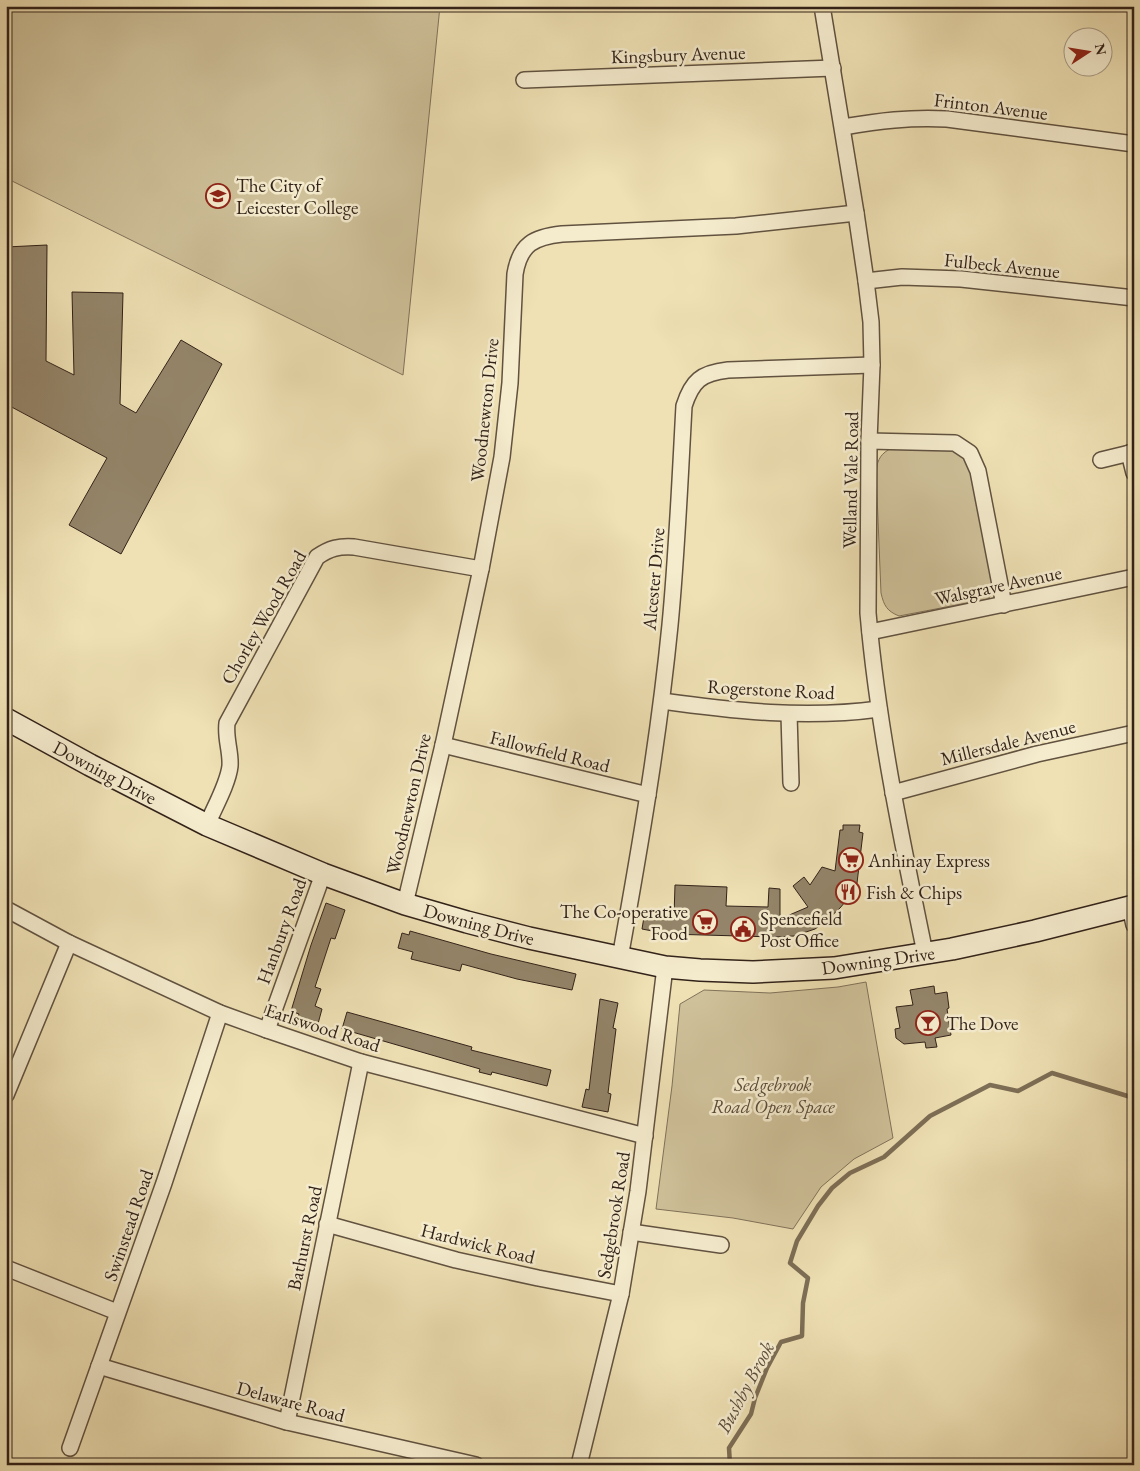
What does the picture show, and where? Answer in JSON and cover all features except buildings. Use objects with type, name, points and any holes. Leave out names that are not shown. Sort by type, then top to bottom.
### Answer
[{"type":"street","name":"Welland Vale Road","points":[[822,6],[843,127],[871,322],[868,612],[870,632],[879,709],[925,954]]},
{"type":"street","name":"Kingsbury Avenue","points":[[524,80],[833,68]]},
{"type":"street","name":"Frinton Avenue","points":[[843,127],[890,119],[919,117],[947,119],[1134,144]]},
{"type":"street","name":"Woodnewton Drive","points":[[405,904],[443,745],[481,569],[502,458],[510,383],[517,260],[523,250],[531,242],[545,236],[562,234],[736,226],[856,213]]},
{"type":"street","name":"Fulbeck Avenue","points":[[866,281],[902,277],[961,279],[1134,298]]},
{"type":"street","name":"Alcester Drive","points":[[620,958],[662,701],[670,624],[684,406],[689,392],[696,381],[712,372],[872,365]]},
{"type":"street","points":[[869,441],[955,443],[970,453],[978,471],[1004,605]]},
{"type":"street","points":[[1101,460],[1131,452],[1134,473]]},
{"type":"street","name":"Chorley Wood Road","points":[[207,825],[230,768],[226,736],[228,724],[317,557],[327,550],[339,546],[354,547],[481,569]]},
{"type":"street","name":"Walsgrave Avenue","points":[[870,632],[1134,577]]},
{"type":"street","name":"Rogerstone Road","points":[[662,701],[731,710],[789,714],[854,712],[879,709]]},
{"type":"street","points":[[789,714],[791,783]]},
{"type":"street","name":"Downing Drive","points":[[6,719],[90,765],[207,825],[323,874],[405,904],[529,938],[665,967],[753,972],[834,968],[925,954],[1132,913]]},
{"type":"street","name":"Millersdale Avenue","points":[[894,793],[1037,754],[1134,732]]},
{"type":"street","name":"Fallowfield Road","points":[[443,745],[648,795]]},
{"type":"street","name":"Hanbury Road","points":[[267,1030],[323,874]]},
{"type":"street","name":"Earlswood Road","points":[[6,909],[69,943],[220,1013],[267,1030],[361,1062],[645,1136]]},
{"type":"street","points":[[6,1096],[69,943]]},
{"type":"street","name":"Sedgebrook Road","points":[[579,1465],[621,1294],[645,1136],[665,967]]},
{"type":"street","name":"Swinstead Road","points":[[70,1448],[164,1183],[220,1013]]},
{"type":"street","name":"Bathurst Road","points":[[287,1422],[361,1062]]},
{"type":"street","name":"Hardwick Road","points":[[327,1224],[456,1260],[621,1294]]},
{"type":"street","points":[[631,1232],[720,1245]]},
{"type":"street","points":[[6,1268],[118,1312]]},
{"type":"street","name":"Delaware Road","points":[[99,1366],[287,1422],[476,1465]]},
{"type":"green space","points":[[6,6],[440,6],[403,375],[6,178]]},
{"type":"green space","points":[[892,448],[953,450],[965,458],[973,472],[995,590],[988,599],[899,616],[887,608],[881,593],[876,470],[881,457]]},
{"type":"green space","name":"Sedgebrook Road Open Space","points":[[866,982],[893,1138],[854,1159],[821,1187],[793,1229],[733,1218],[656,1209],[672,1086],[680,1004],[704,990],[770,993],[838,987]]},
{"type":"waterway","name":"Bushby Brook","points":[[730,1465],[729,1448],[751,1414],[767,1368],[781,1342],[802,1336],[803,1303],[808,1278],[790,1263],[797,1241],[818,1206],[832,1188],[850,1173],[884,1157],[930,1116],[990,1085],[1018,1091],[1052,1073],[1134,1098]]},
{"type":"place","name":"The City of Leicester College","points":[[218,196]]},
{"type":"place","name":"Anhinay Express","points":[[851,860]]},
{"type":"place","name":"Fish & Chips","points":[[848,892]]},
{"type":"place","name":"The Co-operative Food","points":[[705,922]]},
{"type":"place","name":"Spencefield Post Office","points":[[743,929]]},
{"type":"place","name":"The Dove","points":[[928,1023]]}]
